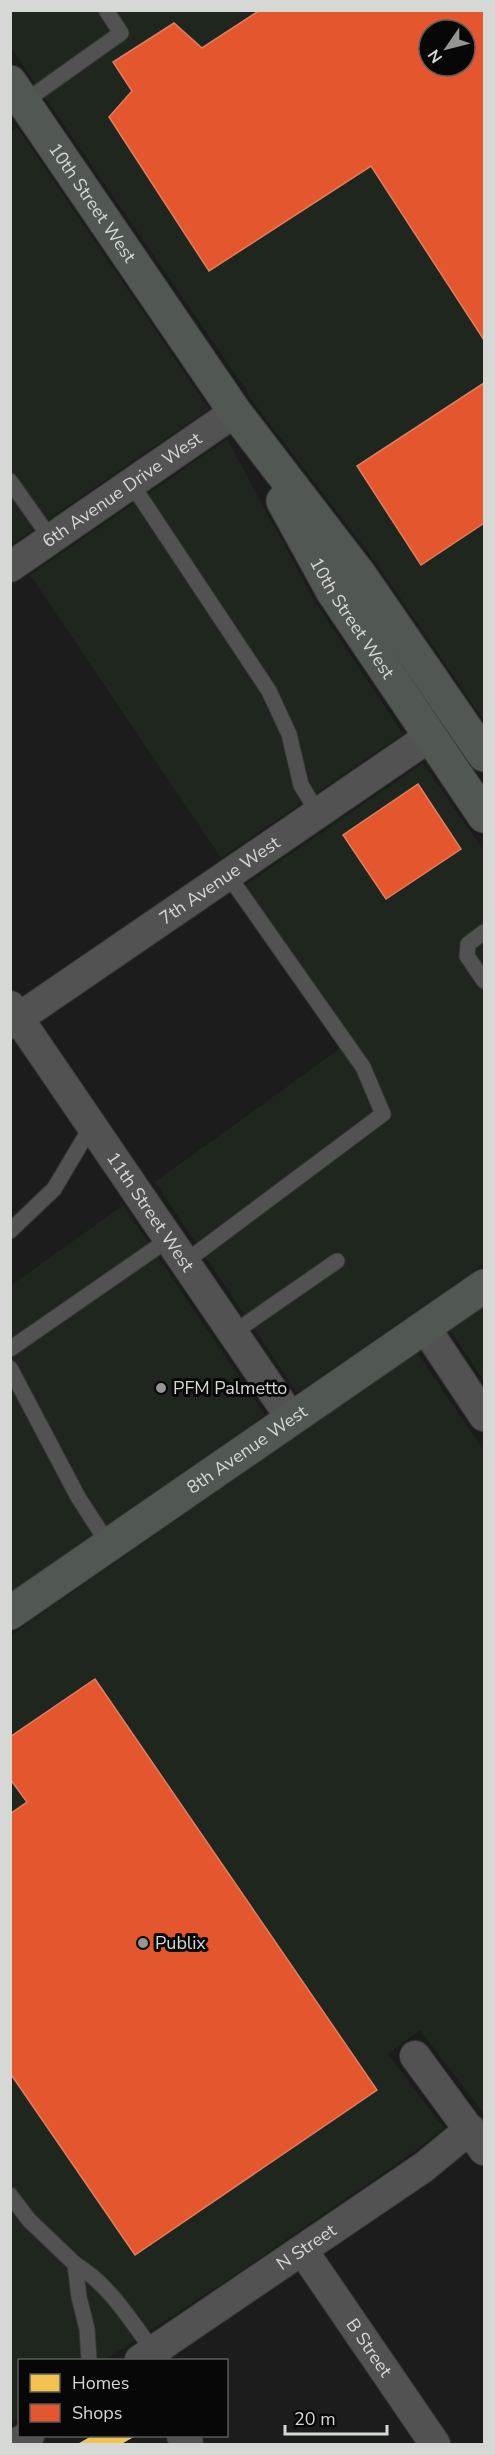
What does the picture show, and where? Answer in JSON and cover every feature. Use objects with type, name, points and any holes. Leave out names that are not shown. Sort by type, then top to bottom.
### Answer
[{"type":"main road","name":"10th Street West","points":[[15,98],[235,412],[360,575],[484,755]]},
{"type":"main road","name":"10th Street West","points":[[235,412],[333,592],[484,816]]},
{"type":"main road","name":"8th Avenue West","points":[[10,1613],[484,1286]]},
{"type":"street","name":"6th Avenue Drive West","points":[[10,567],[235,412]]},
{"type":"street","name":"7th Avenue West","points":[[13,1016],[228,875],[429,737]]},
{"type":"street","name":"11th Street West","points":[[13,1016],[92,1125],[291,1418]]},
{"type":"street","points":[[424,1326],[484,1416]]},
{"type":"street","points":[[415,2056],[477,2140]]},
{"type":"street","name":"N Street","points":[[147,2356],[424,2167],[477,2140]]},
{"type":"street","name":"B Street","points":[[303,2251],[435,2445]]},
{"type":"lane","points":[[15,98],[121,33],[106,10]]},
{"type":"lane","points":[[10,481],[51,539]]},
{"type":"lane","points":[[131,483],[269,691],[289,734],[301,785],[318,813]]},
{"type":"lane","points":[[10,1349],[177,1251],[383,1114],[363,1067],[228,875]]},
{"type":"lane","points":[[484,932],[468,944],[467,956],[484,981]]},
{"type":"lane","points":[[10,1231],[54,1189],[92,1125]]},
{"type":"lane","points":[[233,1333],[337,1261]]},
{"type":"lane","points":[[10,1368],[78,1497],[109,1545]]},
{"type":"lane","points":[[10,2195],[29,2220],[75,2264],[92,2274],[119,2305],[147,2356]]},
{"type":"lane","points":[[75,2264],[79,2297],[87,2329],[89,2359]]},
{"type":"shaded area","points":[[10,11],[484,11],[484,721],[377,564],[252,401],[11,48]]},
{"type":"shaded area","points":[[17,127],[209,409],[11,545],[10,132]]},
{"type":"shaded area","points":[[227,439],[315,602],[403,734],[221,858],[30,575]]},
{"type":"shaded area","points":[[423,763],[484,851],[484,1264],[297,1393],[155,1182],[346,1044],[241,888]]},
{"type":"shaded area","points":[[123,1205],[265,1415],[11,1592],[10,1286]]},
{"type":"shaded area","points":[[484,1307],[484,1381],[450,1330]]},
{"type":"shaded area","points":[[417,1352],[484,1451],[484,2114],[420,2030],[388,2054],[444,2128],[414,2152],[229,2279],[107,2359],[18,2359],[18,2418],[11,2423],[11,1635]]},
{"type":"building: Homes","points":[[91,2437],[132,2437],[120,2444],[79,2444]]},
{"type":"building: Shops","points":[[260,10],[484,10],[484,340],[371,166],[209,271],[109,117],[132,91],[113,62],[174,23],[202,48]]},
{"type":"building: Shops","points":[[484,383],[484,523],[421,565],[357,466]]},
{"type":"building: Shops","points":[[418,784],[461,849],[386,899],[343,835]]},
{"type":"building: Shops","name":"Publix","points":[[95,1679],[377,2090],[135,2255],[10,2073],[10,1814],[27,1802],[10,1779],[10,1737]]},
{"type":"place","name":"PFM Palmetto","points":[[161,1388]]},
{"type":"place","name":"Publix","points":[[143,1943]]}]
